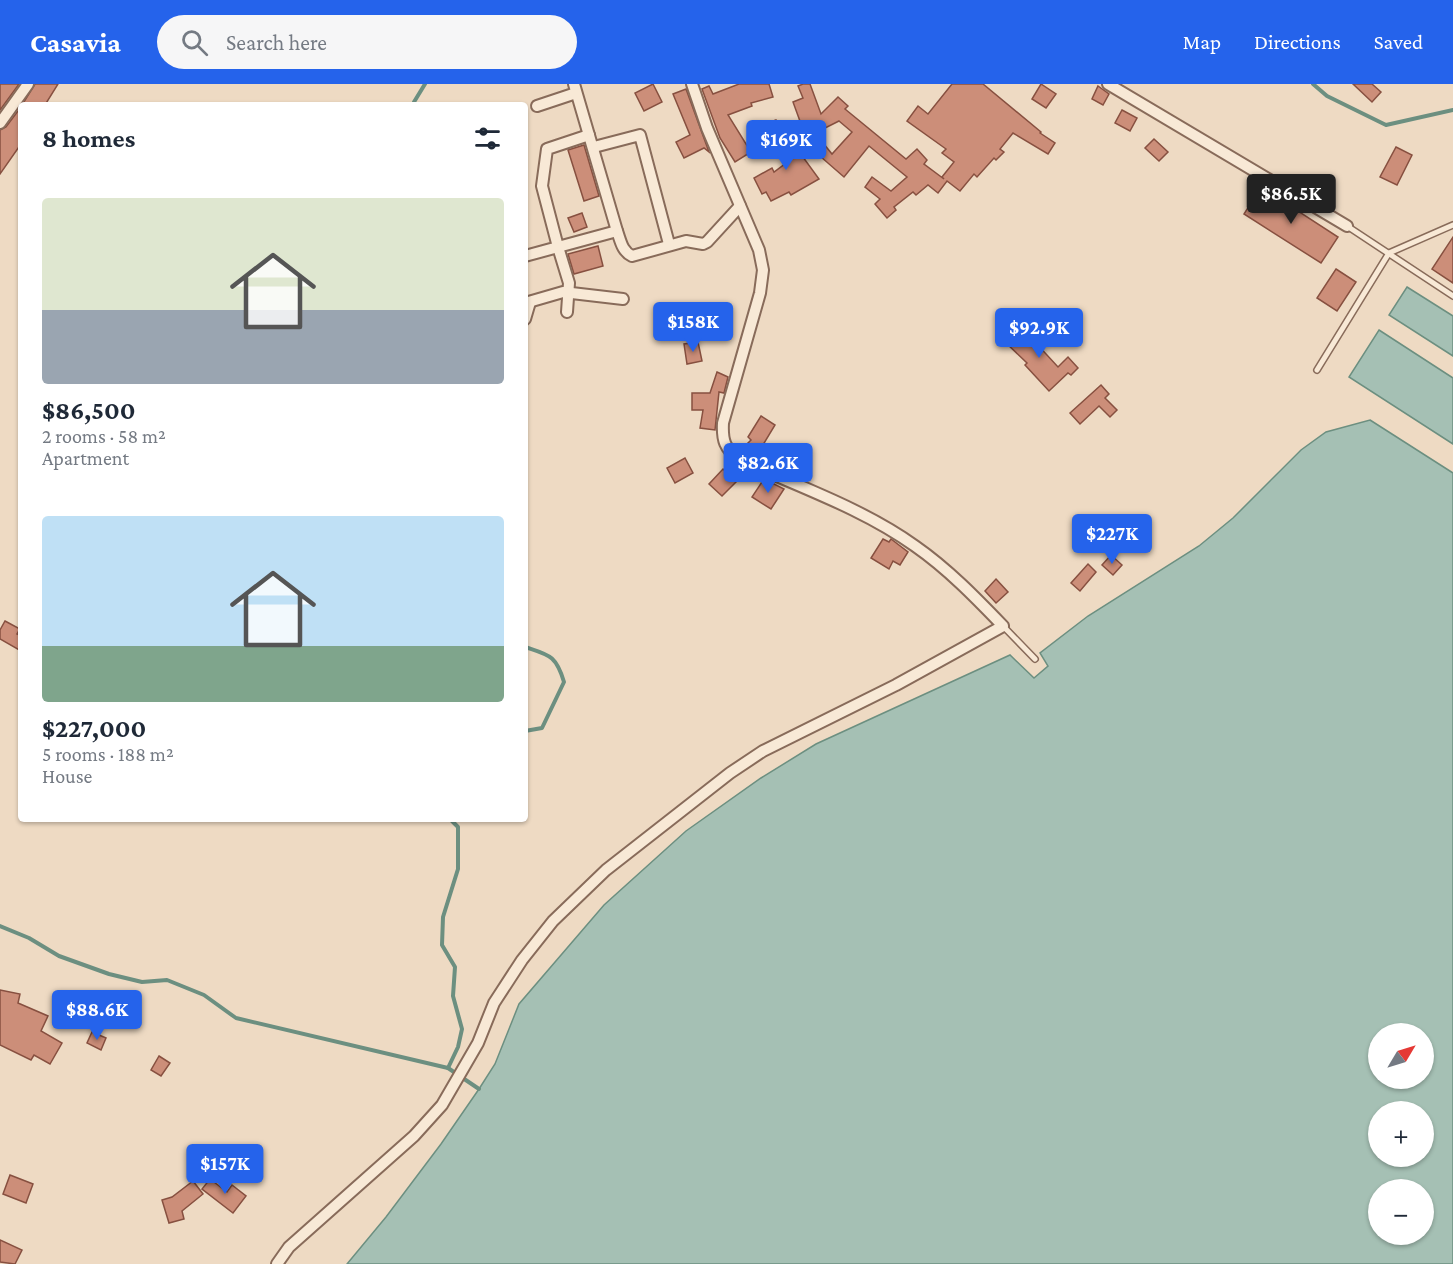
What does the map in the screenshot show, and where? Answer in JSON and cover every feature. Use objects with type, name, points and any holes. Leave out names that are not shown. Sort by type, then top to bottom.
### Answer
[{"type":"street","points":[[0,123],[28,84]]},
{"type":"street","points":[[277,1264],[289,1247],[414,1136],[442,1105],[478,1043],[494,1003],[522,960],[554,921],[613,864],[730,773],[763,751],[896,685],[1003,626],[939,564],[913,545],[839,504],[738,459],[727,450],[722,437],[723,423],[750,334],[763,270],[759,250],[707,128],[692,84]]},
{"type":"street","points":[[1108,84],[1347,226]]},
{"type":"street","points":[[537,106],[575,88],[623,250],[632,256],[686,241],[703,244],[740,206]]},
{"type":"street","points":[[567,312],[569,283],[542,186],[548,149],[589,135]]},
{"type":"street","points":[[594,147],[640,135],[669,244]]},
{"type":"street","points":[[528,255],[617,231]]},
{"type":"street","points":[[528,302],[563,292],[623,299]]},
{"type":"lane","points":[[1317,370],[1389,253],[1453,225]]},
{"type":"lane","points":[[1347,226],[1453,296]]},
{"type":"lane","points":[[1003,626],[1035,659]]},
{"type":"shaded area","points":[[1407,287],[1453,316],[1453,356],[1389,315]]},
{"type":"shaded area","points":[[1379,330],[1453,378],[1453,444],[1349,377]]},
{"type":"shaded area","points":[[1370,420],[1453,473],[1453,1264],[347,1264],[386,1217],[479,1089],[495,1064],[519,1004],[604,905],[686,831],[761,778],[816,744],[1010,655],[1034,678],[1048,666],[1040,653],[1088,616],[1199,546],[1233,518],[1301,450],[1326,432]]},
{"type":"building","points":[[0,84],[19,84],[0,110]]},
{"type":"building","points":[[35,84],[58,84],[47,102],[24,102]]},
{"type":"building","points":[[653,84],[662,102],[644,111],[635,93]]},
{"type":"building","points":[[739,84],[769,84],[773,97],[751,103],[752,106],[728,115],[751,152],[735,162],[720,138],[702,89],[709,86],[713,94]]},
{"type":"building","points":[[810,84],[821,114],[838,97],[848,106],[845,109],[906,159],[917,149],[927,160],[924,164],[944,179],[942,177],[954,162],[942,153],[946,149],[907,121],[918,106],[928,114],[952,84],[983,84],[1055,143],[1048,154],[1013,133],[1000,149],[1004,152],[996,160],[994,158],[977,177],[974,174],[960,191],[947,181],[938,193],[928,185],[916,195],[913,192],[894,207],[896,210],[887,218],[875,204],[880,199],[865,187],[872,177],[891,191],[907,177],[869,146],[844,177],[790,130],[801,124],[793,102],[803,98],[798,86]],"holes":[[[839,121],[852,132],[832,154],[815,133]]]},
{"type":"building","points":[[1041,84],[1056,94],[1046,108],[1032,99]]},
{"type":"building","points":[[1353,84],[1372,84],[1381,92],[1372,102]]},
{"type":"building","points":[[1098,86],[1109,94],[1103,105],[1092,99]]},
{"type":"building","points":[[686,89],[709,152],[704,148],[684,158],[676,142],[690,135],[673,94]]},
{"type":"building","points":[[1122,110],[1137,118],[1130,131],[1115,123]]},
{"type":"building","points":[[18,111],[18,148],[0,174],[0,130],[6,127]]},
{"type":"building","points":[[776,120],[819,179],[791,195],[789,192],[771,201],[766,192],[762,194],[754,178],[772,168],[774,172],[790,160],[771,122]]},
{"type":"building","points":[[1154,139],[1168,152],[1159,161],[1145,148]]},
{"type":"building","points":[[584,145],[599,196],[584,201],[568,150]]},
{"type":"building","points":[[1396,147],[1412,155],[1397,185],[1380,177]]},
{"type":"building","points":[[1261,187],[1338,237],[1321,263],[1244,214]]},
{"type":"building","points":[[582,213],[587,227],[574,232],[568,218]]},
{"type":"building","points":[[1453,237],[1453,283],[1432,269]]},
{"type":"building","points":[[598,246],[603,266],[574,274],[568,254]]},
{"type":"building","points":[[1336,269],[1356,282],[1337,311],[1317,298]]},
{"type":"building","points":[[1021,325],[1037,340],[1035,342],[1058,367],[1068,357],[1078,368],[1071,375],[1068,373],[1049,391],[1025,365],[1027,363],[1005,342]]},
{"type":"building","points":[[698,342],[702,361],[687,364],[684,344]]},
{"type":"building","points":[[717,372],[728,377],[724,393],[719,392],[715,430],[700,428],[703,410],[692,410],[692,393],[710,393]]},
{"type":"building","points":[[1101,385],[1109,394],[1105,398],[1117,410],[1110,417],[1099,406],[1080,424],[1070,413]]},
{"type":"building","points":[[761,416],[775,425],[755,458],[742,449],[751,440],[748,437]]},
{"type":"building","points":[[685,458],[693,473],[675,483],[667,468]]},
{"type":"building","points":[[723,469],[736,482],[722,496],[709,484]]},
{"type":"building","points":[[764,479],[784,489],[771,509],[752,497]]},
{"type":"building","points":[[883,539],[889,542],[891,539],[908,552],[900,565],[893,561],[889,569],[871,558]]},
{"type":"building","points":[[1111,555],[1122,565],[1113,575],[1102,565]]},
{"type":"building","points":[[1088,564],[1096,572],[1080,591],[1071,583]]},
{"type":"building","points":[[996,579],[1008,592],[996,603],[985,591]]},
{"type":"building","points":[[5,621],[18,628],[18,649],[0,639],[0,630]]},
{"type":"building","points":[[0,990],[20,994],[18,1003],[48,1016],[41,1031],[62,1043],[50,1064],[34,1055],[31,1060],[0,1045]]},
{"type":"building","points":[[92,1032],[106,1038],[101,1050],[87,1043]]},
{"type":"building","points":[[159,1056],[170,1063],[161,1076],[151,1070]]},
{"type":"building","points":[[10,1175],[33,1184],[26,1203],[3,1194]]},
{"type":"building","points":[[210,1179],[227,1192],[232,1185],[246,1196],[233,1213],[202,1189]]},
{"type":"building","points":[[193,1181],[203,1194],[182,1211],[184,1219],[169,1223],[162,1200],[172,1197]]},
{"type":"building","points":[[0,1240],[22,1250],[15,1264],[0,1262]]},
{"type":"waterway","points":[[414,102],[425,84]]},
{"type":"waterway","points":[[1313,84],[1327,96],[1386,125],[1453,110]]},
{"type":"waterway","points":[[528,648],[550,657],[558,666],[564,682],[542,728],[528,730]]},
{"type":"waterway","points":[[448,1068],[458,1047],[462,1029],[453,996],[455,967],[442,945],[443,917],[458,869],[458,827],[453,822]]},
{"type":"waterway","points":[[0,926],[29,938],[59,956],[109,974],[142,982],[167,980],[204,995],[236,1018],[448,1068],[479,1089]]}]
